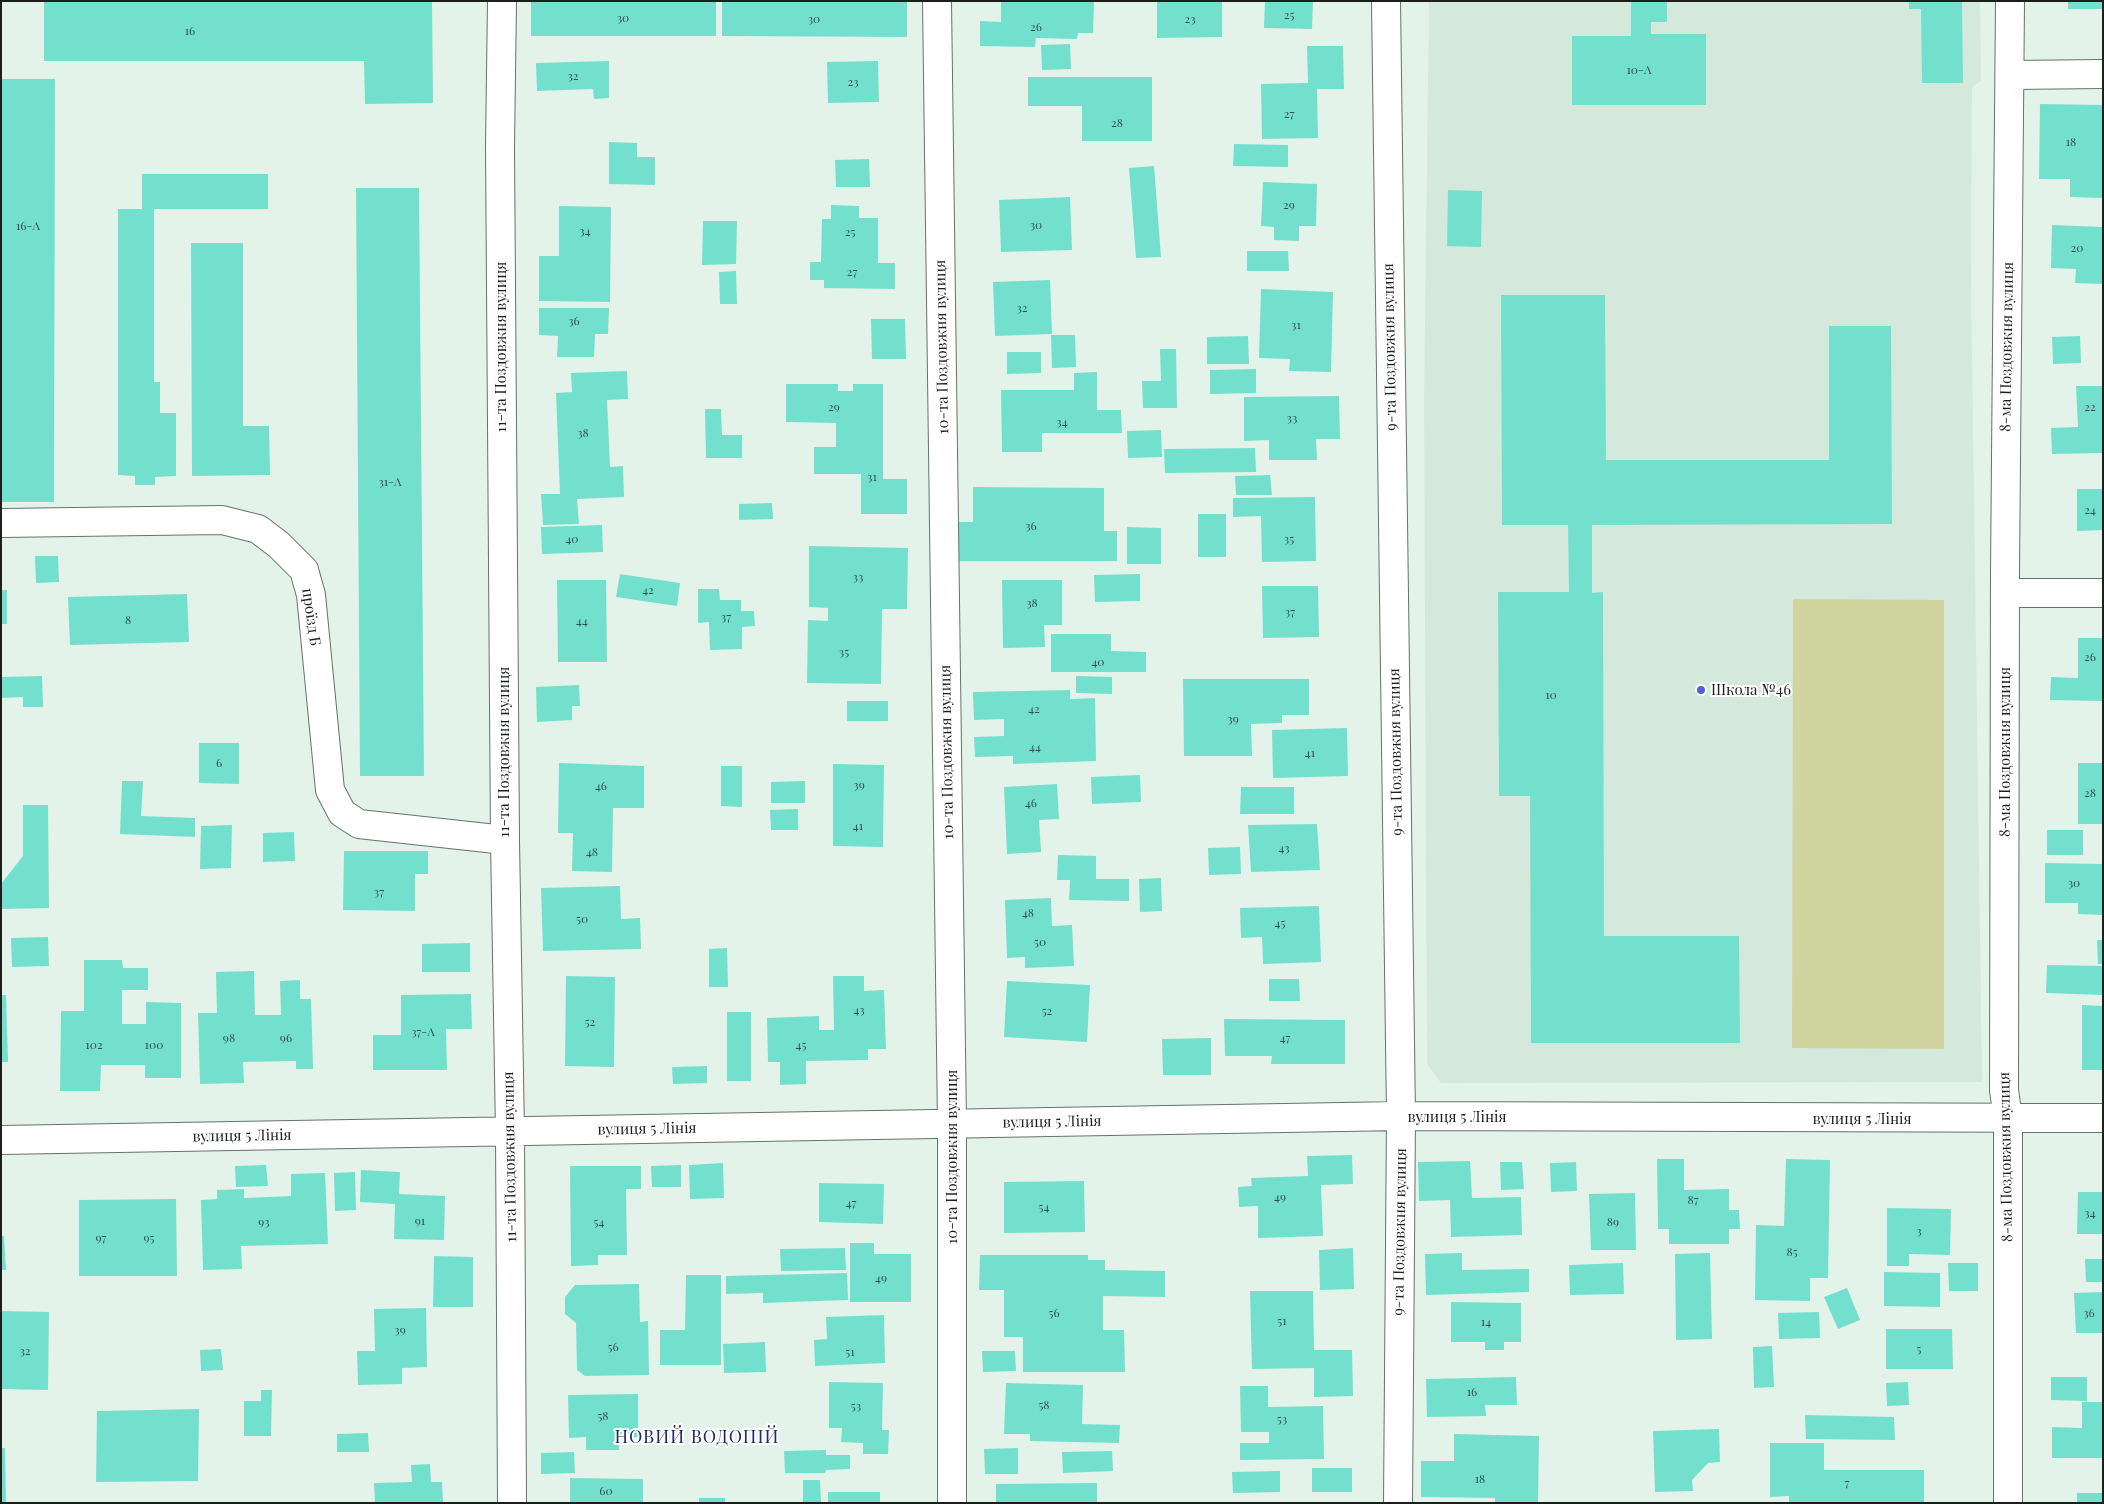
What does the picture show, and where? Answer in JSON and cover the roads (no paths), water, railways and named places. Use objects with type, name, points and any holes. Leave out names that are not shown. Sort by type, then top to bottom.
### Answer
[{"type":"street","name":"11-та Поздовжня вулиця","points":[[502,1],[500,157],[504,840],[510,1132],[512,1503]]},
{"type":"street","name":"10-та Поздовжня вулиця","points":[[937,1],[952,1124],[952,1503]]},
{"type":"street","name":"9-та Поздовжня вулиця","points":[[1386,1],[1401,1116],[1398,1503]]},
{"type":"street","name":"8-ма Поздовжня вулиця","points":[[2008,1503],[2008,1120],[2004,1090],[2010,1]]},
{"type":"street","points":[[2010,75],[2103,74]]},
{"type":"street","name":"проїзд Б","points":[[1,524],[222,520],[258,530],[279,546],[304,570],[311,595],[330,790],[342,813],[359,824],[504,840]]},
{"type":"street","points":[[2006,593],[2103,593]]},
{"type":"street","name":"вулиця 5 Лінія","points":[[1,1140],[1401,1116],[2008,1120],[2103,1118]]},
{"type":"place","name":"Школа №46","points":[[1701,690]]},
{"type":"district","name":"НОВИЙ ВОДОПІЙ","points":[[697,1437]]}]
